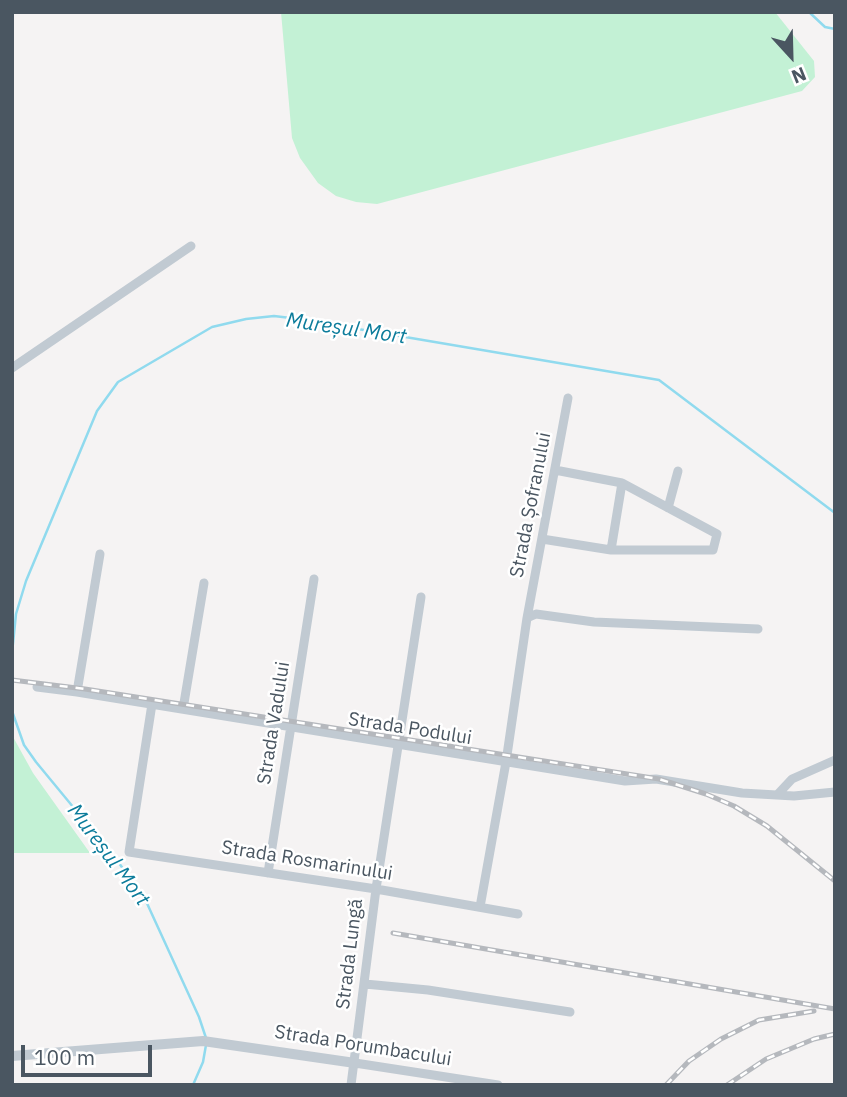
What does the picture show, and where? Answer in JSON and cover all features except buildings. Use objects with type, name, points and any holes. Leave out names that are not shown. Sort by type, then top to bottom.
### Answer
[{"type":"street","points":[[12,368],[191,246]]},
{"type":"street","name":"Strada Șofranului","points":[[527,618],[568,398]]},
{"type":"street","points":[[542,539],[611,550],[713,550],[717,534],[622,483],[555,470]]},
{"type":"street","points":[[668,508],[678,471]]},
{"type":"street","points":[[611,550],[622,483]]},
{"type":"street","points":[[77,692],[100,554]]},
{"type":"street","name":"Strada Vadului","points":[[268,873],[314,579]]},
{"type":"street","points":[[183,709],[204,583]]},
{"type":"street","name":"Strada Lungă","points":[[351,1085],[376,889],[421,597]]},
{"type":"street","points":[[480,907],[506,762],[527,618],[536,614],[594,622],[758,629]]},
{"type":"street","name":"Strada Podului","points":[[37,687],[625,781],[656,779],[725,790],[793,796],[835,792]]},
{"type":"street","name":"Strada Rosmarinului","points":[[152,704],[129,852],[376,889],[518,914]]},
{"type":"street","points":[[778,794],[792,779],[835,760]]},
{"type":"street","points":[[365,985],[428,990],[570,1012]]},
{"type":"street","name":"Strada Porumbacului","points":[[12,1056],[203,1041],[222,1042],[498,1085]]},
{"type":"green space","points":[[281,12],[775,12],[814,61],[815,77],[802,91],[377,204],[356,202],[336,196],[318,183],[300,158],[292,138]]},
{"type":"green space","points":[[12,735],[33,773],[90,853],[12,853]]},
{"type":"waterway","points":[[809,12],[825,27],[835,29]]},
{"type":"waterway","name":"Mureșul Mort","points":[[12,653],[16,614],[26,581],[97,411],[118,382],[212,327],[246,319],[274,316],[299,319],[659,380],[835,513]]},
{"type":"waterway","name":"Mureșul Mort","points":[[12,711],[24,745],[36,762],[116,859],[145,899],[206,1038]]},
{"type":"waterway","name":"Mureșul Mort","points":[[193,1085],[203,1062],[206,1045]]},
{"type":"railway","points":[[12,680],[85,689],[659,779],[734,806],[767,826],[835,881]]},
{"type":"railway","points":[[393,933],[835,1009]]},
{"type":"railway","points":[[666,1085],[689,1061],[721,1039],[759,1020],[814,1011]]},
{"type":"railway","points":[[727,1085],[766,1059],[814,1039],[835,1034]]}]
